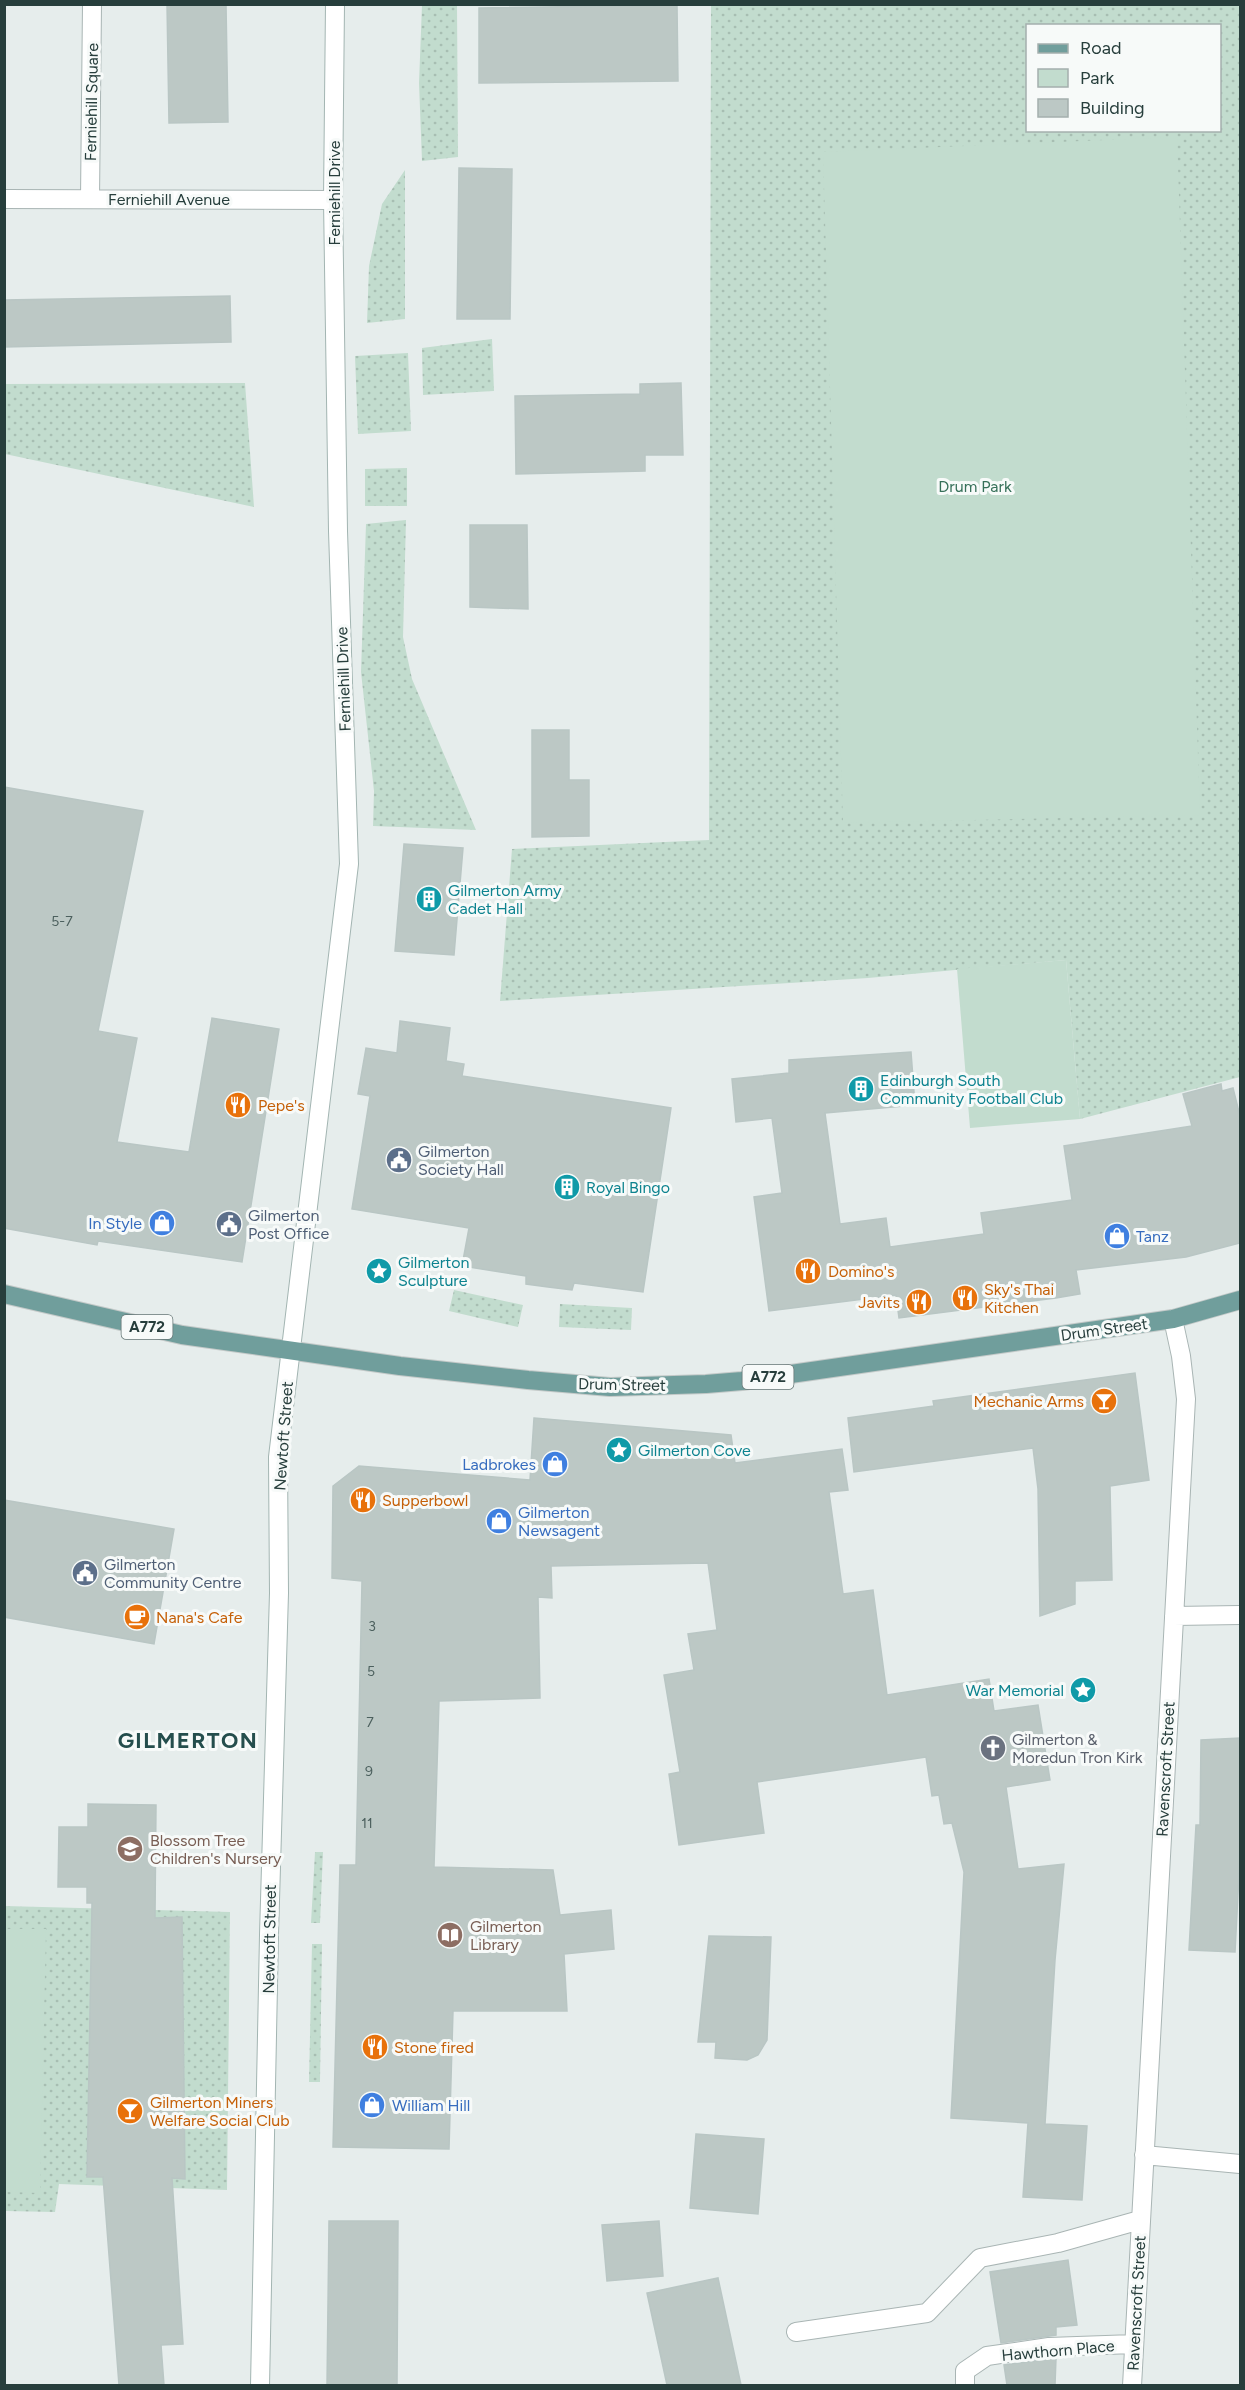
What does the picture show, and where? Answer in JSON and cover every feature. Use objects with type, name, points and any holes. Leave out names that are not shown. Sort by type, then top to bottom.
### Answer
[{"type":"main road","name":"Drum Street","points":[[4,1294],[182,1335],[528,1380],[610,1387],[706,1384],[1173,1319],[1240,1300]]},
{"type":"street","name":"Ferniehill Square","points":[[90,199],[92,4]]},
{"type":"street","name":"Ferniehill Drive","points":[[291,1350],[349,864],[338,531],[333,200],[335,4]]},
{"type":"street","name":"Ferniehill Avenue","points":[[4,199],[333,200]]},
{"type":"street","name":"Ravenscroft Street","points":[[1132,2385],[1186,1399],[1182,1356],[1173,1319]]},
{"type":"street","name":"Newtoft Street","points":[[260,2385],[279,1593],[278,1457],[291,1350]]},
{"type":"street","points":[[1173,1616],[1240,1615]]},
{"type":"street","points":[[1144,2155],[1240,2164]]},
{"type":"street","name":"Ravenscroft Street","points":[[796,2332],[927,2313],[980,2258],[1058,2244],[1140,2220]]},
{"type":"street","name":"Hawthorn Place","points":[[965,2385],[965,2371],[987,2356],[1049,2348],[1134,2344]]},
{"type":"green space","points":[[422,5],[457,5],[458,157],[422,161],[419,83]]},
{"type":"green space","name":"Drum Park","points":[[711,5],[1240,5],[1240,1077],[1080,1119],[1066,960],[868,978],[500,1001],[512,849],[709,840]]},
{"type":"green space","points":[[1177,137],[1200,815],[843,823],[823,152]]},
{"type":"green space","points":[[405,170],[405,319],[367,323],[369,266],[382,204]]},
{"type":"green space","points":[[492,339],[494,391],[423,395],[422,348]]},
{"type":"green space","points":[[408,353],[411,431],[358,434],[355,356]]},
{"type":"green space","points":[[245,383],[254,507],[5,454],[5,384]]},
{"type":"green space","points":[[407,468],[407,506],[365,506],[365,469]]},
{"type":"green space","points":[[406,520],[403,637],[412,679],[476,830],[373,826],[374,791],[361,672],[366,524]]},
{"type":"green space","points":[[1066,960],[1080,1119],[970,1128],[957,969]]},
{"type":"green space","points":[[454,1290],[523,1305],[518,1327],[449,1311]]},
{"type":"green space","points":[[560,1304],[632,1308],[631,1330],[559,1327]]},
{"type":"green space","points":[[315,1852],[323,1852],[320,1923],[311,1923]]},
{"type":"green space","points":[[5,1906],[230,1912],[227,2190],[59,2184],[55,2212],[5,2211]]},
{"type":"green space","points":[[5,1929],[46,1929],[40,2193],[5,2192]]},
{"type":"green space","points":[[312,1944],[322,1944],[320,2082],[309,2082]]},
{"type":"building","points":[[167,4],[226,4],[228,122],[169,123]]},
{"type":"building","points":[[677,5],[678,81],[479,83],[479,8]]},
{"type":"building","points":[[459,168],[512,169],[510,319],[457,319]]},
{"type":"building","points":[[230,296],[231,342],[4,347],[4,300]]},
{"type":"building","points":[[681,383],[683,455],[645,455],[645,471],[516,474],[515,396],[640,394],[640,384]]},
{"type":"building","points":[[470,525],[527,525],[528,609],[470,607]]},
{"type":"building","points":[[532,730],[569,730],[569,780],[589,780],[589,836],[532,837]]},
{"type":"building","points":[[4,787],[143,811],[98,1031],[137,1038],[117,1142],[189,1152],[212,1018],[279,1029],[242,1262],[98,1241],[97,1245],[4,1228]]},
{"type":"building","name":"Gilmerton Army Cadet Hall","points":[[404,844],[463,848],[454,955],[395,951]]},
{"type":"building","name":"Royal Bingo","points":[[400,1021],[450,1028],[446,1061],[464,1064],[462,1076],[671,1108],[643,1292],[574,1283],[572,1290],[526,1284],[526,1276],[462,1266],[469,1228],[352,1209],[370,1096],[358,1094],[366,1048],[397,1053]]},
{"type":"building","points":[[911,1052],[915,1105],[825,1113],[840,1224],[886,1218],[890,1247],[984,1234],[981,1213],[1072,1200],[1064,1146],[1192,1126],[1183,1094],[1221,1084],[1222,1091],[1233,1088],[1240,1116],[1240,1243],[1186,1257],[1076,1270],[1080,1294],[1056,1298],[899,1318],[896,1295],[769,1311],[754,1197],[782,1193],[772,1118],[736,1122],[732,1079],[789,1073],[789,1060]]},
{"type":"building","points":[[1135,1373],[1149,1480],[1110,1486],[1112,1580],[1075,1581],[1075,1604],[1040,1616],[1038,1489],[1033,1448],[854,1472],[848,1418],[934,1406],[933,1401]]},
{"type":"building","points":[[534,1418],[731,1435],[735,1463],[842,1449],[848,1490],[829,1492],[843,1594],[873,1590],[887,1695],[989,1679],[994,1711],[1038,1705],[1050,1780],[1006,1787],[1018,1869],[1064,1864],[1055,1960],[1045,2124],[1087,2126],[1082,2200],[1023,2197],[1028,2123],[951,2118],[964,1872],[952,1823],[944,1824],[939,1795],[932,1796],[926,1757],[757,1782],[764,1833],[679,1845],[669,1774],[680,1772],[664,1675],[694,1670],[688,1634],[717,1630],[708,1563],[551,1566],[552,1598],[538,1597],[540,1698],[439,1701],[434,1867],[553,1870],[560,1915],[611,1910],[614,1949],[564,1954],[567,2011],[453,2011],[449,2149],[333,2147],[340,1865],[356,1865],[362,1581],[332,1578],[333,1486],[359,1466],[530,1480]]},
{"type":"building","name":"Gilmerton Community Centre","points":[[4,1500],[174,1529],[154,1644],[4,1617]]},
{"type":"building","points":[[1240,1738],[1240,1855],[1235,1952],[1189,1950],[1196,1825],[1200,1825],[1201,1740]]},
{"type":"building","points":[[88,1804],[156,1805],[155,1918],[182,1917],[185,2179],[172,2178],[183,2344],[161,2345],[164,2385],[119,2385],[103,2177],[87,2177],[92,1903],[87,1903],[87,1887],[58,1887],[59,1827],[88,1827]]},
{"type":"building","points":[[709,1936],[771,1937],[767,2040],[758,2055],[747,2060],[715,2058],[716,2042],[698,2042]]},
{"type":"building","points":[[696,2134],[764,2139],[758,2214],[690,2208]]},
{"type":"building","points":[[329,2221],[398,2221],[397,2385],[327,2385]]},
{"type":"building","points":[[659,2221],[663,2276],[607,2281],[602,2225]]},
{"type":"building","points":[[1068,2260],[1077,2325],[1056,2327],[1056,2335],[1001,2343],[990,2272]]},
{"type":"building","points":[[718,2278],[741,2385],[667,2385],[647,2293]]},
{"type":"building","points":[[1056,2358],[1055,2385],[1007,2385],[1004,2365]]},
{"type":"place","name":"Gilmerton Army Cadet Hall","points":[[429,899]]},
{"type":"place","name":"Edinburgh South Community Football Club","points":[[861,1089]]},
{"type":"place","name":"Pepe's","points":[[238,1105]]},
{"type":"place","name":"Gilmerton Society Hall","points":[[399,1160]]},
{"type":"place","name":"Royal Bingo","points":[[567,1187]]},
{"type":"place","name":"In Style","points":[[162,1223]]},
{"type":"place","name":"Gilmerton Post Office","points":[[229,1224]]},
{"type":"place","name":"Tanz","points":[[1117,1236]]},
{"type":"place","name":"Gilmerton Sculpture","points":[[379,1271]]},
{"type":"place","name":"Domino's","points":[[808,1271]]},
{"type":"place","name":"Sky's Thai Kitchen","points":[[965,1298]]},
{"type":"place","name":"Javits","points":[[919,1302]]},
{"type":"place","name":"Mechanic Arms","points":[[1104,1401]]},
{"type":"place","name":"Gilmerton Cove","points":[[619,1450]]},
{"type":"place","name":"Ladbrokes","points":[[555,1464]]},
{"type":"place","name":"Supperbowl","points":[[363,1500]]},
{"type":"place","name":"Gilmerton Newsagent","points":[[499,1521]]},
{"type":"place","name":"Gilmerton Community Centre","points":[[85,1573]]},
{"type":"place","name":"Nana's Cafe","points":[[137,1617]]},
{"type":"place","name":"War Memorial","points":[[1083,1690]]},
{"type":"place","name":"Gilmerton & Moredun Tron Kirk","points":[[993,1748]]},
{"type":"place","name":"Blossom Tree Children's Nursery","points":[[130,1849]]},
{"type":"place","name":"Gilmerton Library","points":[[450,1935]]},
{"type":"place","name":"Stone fired","points":[[375,2047]]},
{"type":"place","name":"William Hill","points":[[372,2105]]},
{"type":"place","name":"Gilmerton Miners Welfare Social Club","points":[[130,2111]]},
{"type":"district","name":"GILMERTON","points":[[188,1740]]}]
